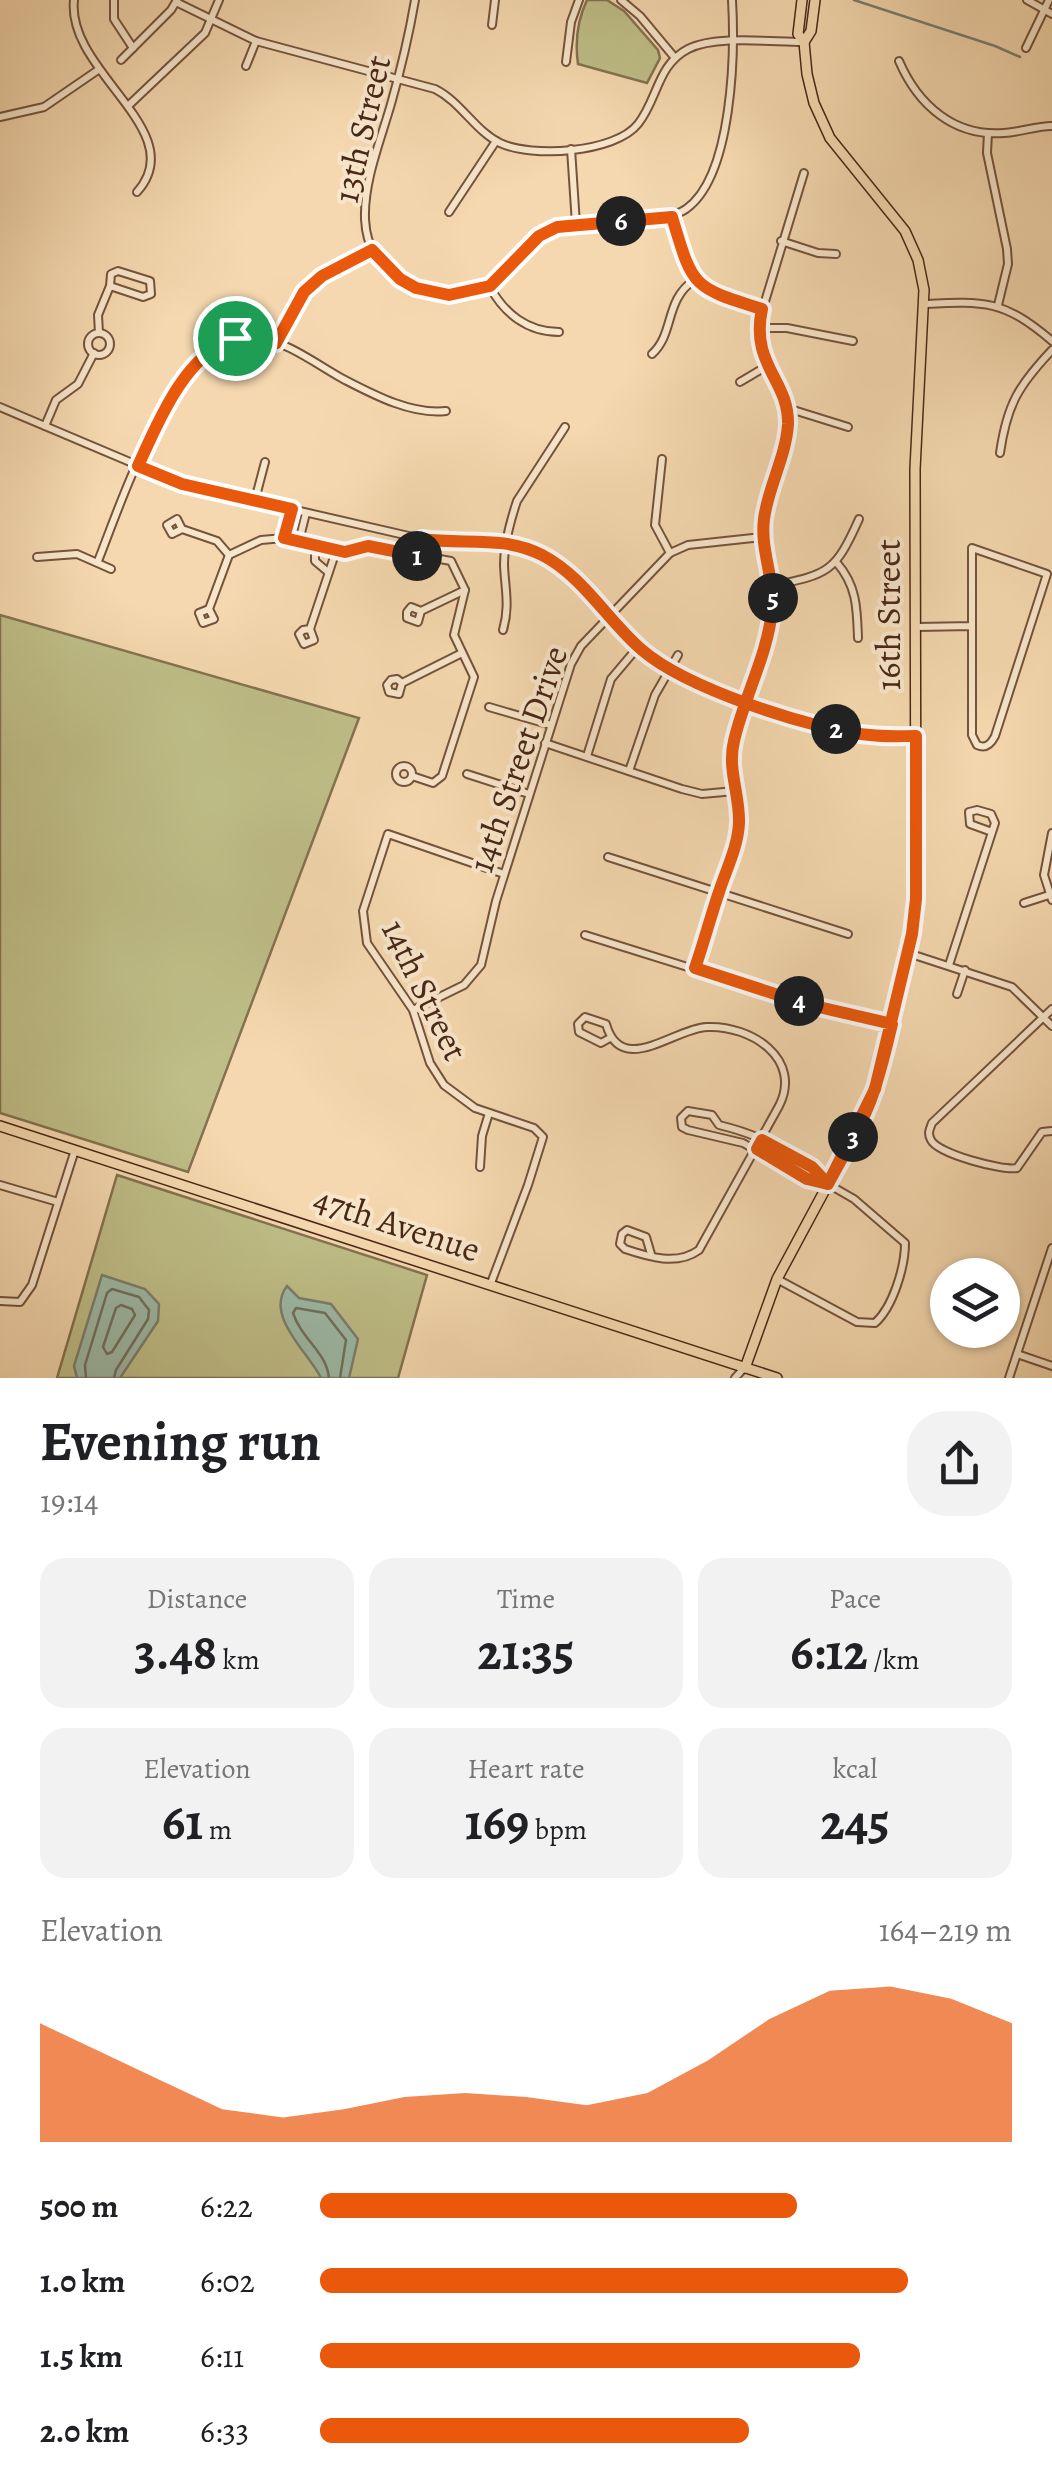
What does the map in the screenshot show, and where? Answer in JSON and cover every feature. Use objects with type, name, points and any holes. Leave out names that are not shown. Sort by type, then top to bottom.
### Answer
[{"type":"main road","name":"16th Street","points":[[746,1373],[777,1278],[868,1109],[892,1024],[916,899],[915,469],[925,304],[918,260],[905,232],[842,155],[822,120],[808,82],[804,42],[798,34],[802,0]]},
{"type":"main road","name":"16th Street","points":[[804,42],[811,31],[816,0]]},
{"type":"main road","name":"47th Avenue","points":[[0,1126],[490,1283],[746,1373],[777,1378]]},
{"type":"street","points":[[74,0],[78,38],[98,70],[129,105],[146,140],[152,164],[150,178],[137,192]]},
{"type":"street","points":[[114,0],[114,18],[133,48]]},
{"type":"street","points":[[129,105],[192,46],[212,21],[219,0]]},
{"type":"street","name":"13th Street","points":[[276,343],[304,292],[322,276],[372,250],[366,233],[364,203],[415,0]]},
{"type":"street","points":[[492,25],[495,0]]},
{"type":"street","points":[[566,62],[571,22],[579,0]]},
{"type":"street","points":[[621,0],[640,16],[675,58]]},
{"type":"street","points":[[372,250],[400,279],[416,288],[449,295],[490,286],[539,236],[557,227],[672,217],[698,198],[706,185],[732,101],[732,0]]},
{"type":"street","points":[[1027,0],[1048,13]]},
{"type":"street","points":[[1026,48],[1048,13],[1049,0]]},
{"type":"street","points":[[120,60],[177,1],[256,41],[443,93],[496,141],[524,150],[571,150],[617,141],[634,129],[650,105],[666,66],[704,44],[804,42]]},
{"type":"street","points":[[246,66],[256,41]]},
{"type":"street","points":[[899,61],[913,89],[930,109],[965,128],[988,133],[1052,126]]},
{"type":"street","points":[[0,117],[44,107],[98,70]]},
{"type":"street","points":[[988,133],[987,153],[1008,249],[998,305]]},
{"type":"street","points":[[449,212],[496,141]]},
{"type":"street","points":[[571,150],[576,224]]},
{"type":"street","points":[[695,968],[738,828],[732,749],[771,618],[772,586],[762,537],[764,516],[786,441],[787,408],[760,349],[759,328],[804,173]]},
{"type":"street","points":[[672,217],[694,280],[709,291],[762,309]]},
{"type":"street","points":[[781,242],[836,254]]},
{"type":"street","points":[[99,333],[98,315],[111,274],[118,271],[148,280],[153,288],[151,294],[143,297],[110,286]]},
{"type":"street","points":[[652,354],[660,345],[675,298],[694,280]]},
{"type":"street","points":[[490,286],[499,304],[518,320],[559,332]]},
{"type":"street","points":[[925,304],[998,305],[1030,322],[1052,341]]},
{"type":"street","points":[[759,328],[787,328],[852,341]]},
{"type":"street","points":[[94,354],[88,341],[99,333]]},
{"type":"street","points":[[94,354],[109,348],[108,338],[99,333]]},
{"type":"street","points":[[98,561],[167,402],[209,351],[235,338],[253,337],[276,343],[370,392],[427,411],[446,411]]},
{"type":"street","points":[[1000,453],[1007,414],[1019,386],[1052,350]]},
{"type":"street","points":[[45,426],[56,400],[78,384],[94,354]]},
{"type":"street","points":[[740,382],[767,366]]},
{"type":"street","points":[[0,407],[182,484],[422,539],[506,542],[556,564],[638,647],[669,671],[704,688],[839,730],[872,736],[916,736]]},
{"type":"street","points":[[787,408],[848,427]]},
{"type":"street","points":[[503,630],[509,599],[504,562],[506,542],[517,501],[565,427]]},
{"type":"street","points":[[662,458],[654,525],[670,553],[700,542],[762,537]]},
{"type":"street","points":[[255,500],[265,462]]},
{"type":"street","points":[[284,538],[292,509]]},
{"type":"street","points":[[298,541],[306,512]]},
{"type":"street","points":[[772,586],[816,575],[837,563],[859,520]]},
{"type":"street","points":[[182,529],[217,541],[229,555]]},
{"type":"street","points":[[209,608],[229,555],[261,540],[284,538],[345,552],[368,546],[451,560],[465,590],[454,634],[474,677],[442,776],[433,783],[412,776]]},
{"type":"street","points":[[419,556],[422,539]]},
{"type":"street","points":[[434,558],[436,541]]},
{"type":"street","points":[[315,546],[315,561],[328,572]]},
{"type":"street","points":[[972,548],[1047,574],[992,742],[984,747],[976,746],[972,736],[972,626],[972,548]]},
{"type":"street","points":[[310,629],[336,550]]},
{"type":"street","name":"14th Street Drive","points":[[414,1010],[448,996],[464,985],[480,965],[528,794],[571,664],[581,646],[670,553]]},
{"type":"street","points":[[37,557],[77,554],[111,568]]},
{"type":"street","points":[[837,563],[852,582],[858,638]]},
{"type":"street","points":[[422,611],[465,590]]},
{"type":"street","points":[[917,627],[972,626]]},
{"type":"street","points":[[586,756],[611,679],[638,647]]},
{"type":"street","points":[[402,684],[462,653]]},
{"type":"street","points":[[630,771],[655,695],[678,654]]},
{"type":"street","points":[[490,707],[551,725]]},
{"type":"street","points":[[839,730],[842,718]]},
{"type":"street","points":[[545,743],[702,794],[735,791]]},
{"type":"street","points":[[467,774],[528,794]]},
{"type":"street","points":[[950,965],[992,832],[995,819],[974,810],[968,815],[970,824],[992,832]]},
{"type":"street","points":[[979,828],[984,812]]},
{"type":"street","name":"14th Street","points":[[490,1283],[543,1136],[534,1128],[464,1102],[435,1073],[414,1010],[374,957],[363,927],[370,887],[390,835],[504,874]]},
{"type":"street","points":[[1024,903],[1050,898],[1044,875],[1051,837]]},
{"type":"street","points":[[608,858],[848,934]]},
{"type":"street","points":[[585,935],[806,1004],[892,1024]]},
{"type":"street","points":[[908,953],[1012,987],[1052,1026]]},
{"type":"street","points":[[957,994],[965,970]]},
{"type":"street","points":[[1052,1009],[932,1123],[930,1136],[941,1148],[1006,1170],[1018,1168],[1042,1132],[1052,1131]]},
{"type":"street","points":[[610,1038],[601,1042],[584,1037],[578,1024],[585,1017],[606,1024],[610,1038],[628,1048],[646,1048],[712,1026],[763,1042],[780,1058],[787,1077],[785,1096],[699,1250],[678,1260],[651,1254],[625,1248],[620,1244],[622,1234],[627,1230],[646,1237],[651,1254]]},
{"type":"street","points":[[777,1278],[857,1322],[874,1323],[886,1314],[905,1256],[904,1243],[854,1198],[828,1184],[807,1179],[757,1149],[688,1130],[682,1127],[681,1118],[688,1112],[712,1115],[719,1126],[748,1132],[812,1167],[828,1184]]},
{"type":"street","points":[[480,1167],[482,1136],[489,1113]]},
{"type":"street","points":[[716,1136],[719,1126]]},
{"type":"street","points":[[0,1302],[20,1302],[32,1285],[74,1150]]},
{"type":"street","points":[[0,1184],[58,1202]]},
{"type":"street","points":[[1010,1378],[1052,1248]]},
{"type":"street","points":[[1017,1354],[1052,1366]]},
{"type":"street","points":[[734,1378],[746,1373]]},
{"type":"shaded area","points":[[587,0],[607,0],[624,11],[658,50],[660,58],[647,83],[578,64],[578,32]]},
{"type":"shaded area","points":[[0,615],[359,718],[188,1172],[0,1113]]},
{"type":"shaded area","points":[[117,1175],[427,1275],[398,1378],[57,1378]]},
{"type":"water","points":[[102,1275],[145,1289],[159,1304],[158,1321],[120,1378],[77,1378],[74,1366]]},
{"type":"water","points":[[287,1286],[299,1298],[331,1304],[358,1339],[349,1378],[321,1378],[299,1346],[281,1310]]},
{"type":"waterway","points":[[854,0],[1020,57]]},
{"type":"route","points":[[235,338],[209,351],[167,402],[138,466],[182,484],[292,509],[284,538],[315,546],[345,552],[368,546],[419,556],[422,539],[494,540],[517,545],[556,564],[638,647],[686,680],[704,688],[746,702],[815,724],[872,736],[916,736],[916,899],[912,934],[892,1024],[875,1089],[828,1184],[812,1167],[762,1140],[757,1149],[807,1179],[828,1184],[868,1109],[875,1089],[882,1062],[892,1024],[806,1004],[695,968],[736,842],[739,820],[732,749],[734,740],[746,702],[750,688],[767,634],[773,604],[762,537],[788,423],[782,394],[760,349],[762,309],[709,291],[694,280],[672,217],[557,227],[532,242],[490,286],[449,295],[431,293],[400,279],[372,250],[322,276],[304,292],[276,343],[262,338],[235,338]]}]
